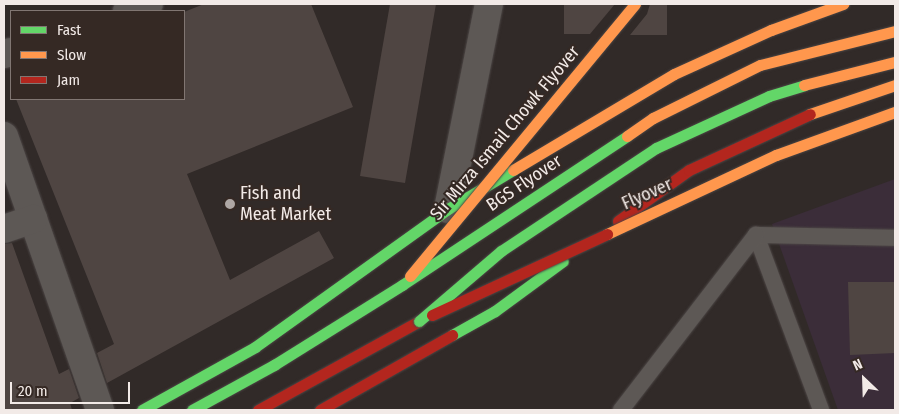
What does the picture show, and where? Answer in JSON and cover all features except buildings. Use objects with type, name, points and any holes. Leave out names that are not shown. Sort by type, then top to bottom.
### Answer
[{"type":"main road","name":"Sir Mirza Ismail Chowk Flyover","points":[[402,285],[635,4]]},
{"type":"main road","points":[[142,410],[255,347],[448,209],[674,74],[771,30],[844,4]]},
{"type":"main road","name":"BGS Flyover","points":[[192,410],[274,365],[402,285],[653,118],[760,65],[895,31]]},
{"type":"main road","points":[[258,410],[419,321],[501,251],[656,148],[770,96],[833,76],[895,62]]},
{"type":"main road","points":[[320,410],[495,311],[689,170],[812,114],[895,85]]},
{"type":"main road","name":"Flyover","points":[[419,321],[776,155],[895,112]]},
{"type":"street","points":[[130,10],[149,4]]},
{"type":"street","points":[[448,209],[489,4]]},
{"type":"street","points":[[4,136],[100,410]]},
{"type":"street","points":[[4,230],[33,219]]},
{"type":"lane","points":[[756,236],[895,238]]},
{"type":"lane","points":[[620,410],[756,236]]},
{"type":"lane","points":[[756,236],[821,410]]},
{"type":"shaded area","points":[[895,179],[895,410],[838,410],[772,224]]},
{"type":"traffic: fast","points":[[419,321],[501,251],[656,148],[769,96],[804,85]]},
{"type":"traffic: fast","points":[[192,410],[274,365],[402,285],[627,136]]},
{"type":"traffic: fast","points":[[142,410],[255,347],[448,209],[513,170]]},
{"type":"traffic: fast","points":[[452,335],[495,311],[563,261]]},
{"type":"traffic: slow","points":[[410,276],[635,4]]},
{"type":"traffic: slow","points":[[513,170],[674,74],[771,30],[843,4]]},
{"type":"traffic: slow","points":[[627,136],[653,118],[760,65],[895,31]]},
{"type":"traffic: slow","points":[[804,85],[895,62]]},
{"type":"traffic: slow","points":[[810,114],[895,85]]},
{"type":"traffic: slow","points":[[607,234],[776,155],[895,112]]},
{"type":"traffic: jam","points":[[618,221],[689,170],[810,114]]},
{"type":"traffic: jam","points":[[432,315],[607,234]]},
{"type":"traffic: jam","points":[[258,410],[419,321]]},
{"type":"traffic: jam","points":[[320,410],[452,335]]},
{"type":"place","name":"Fish and Meat Market","points":[[230,204]]}]
